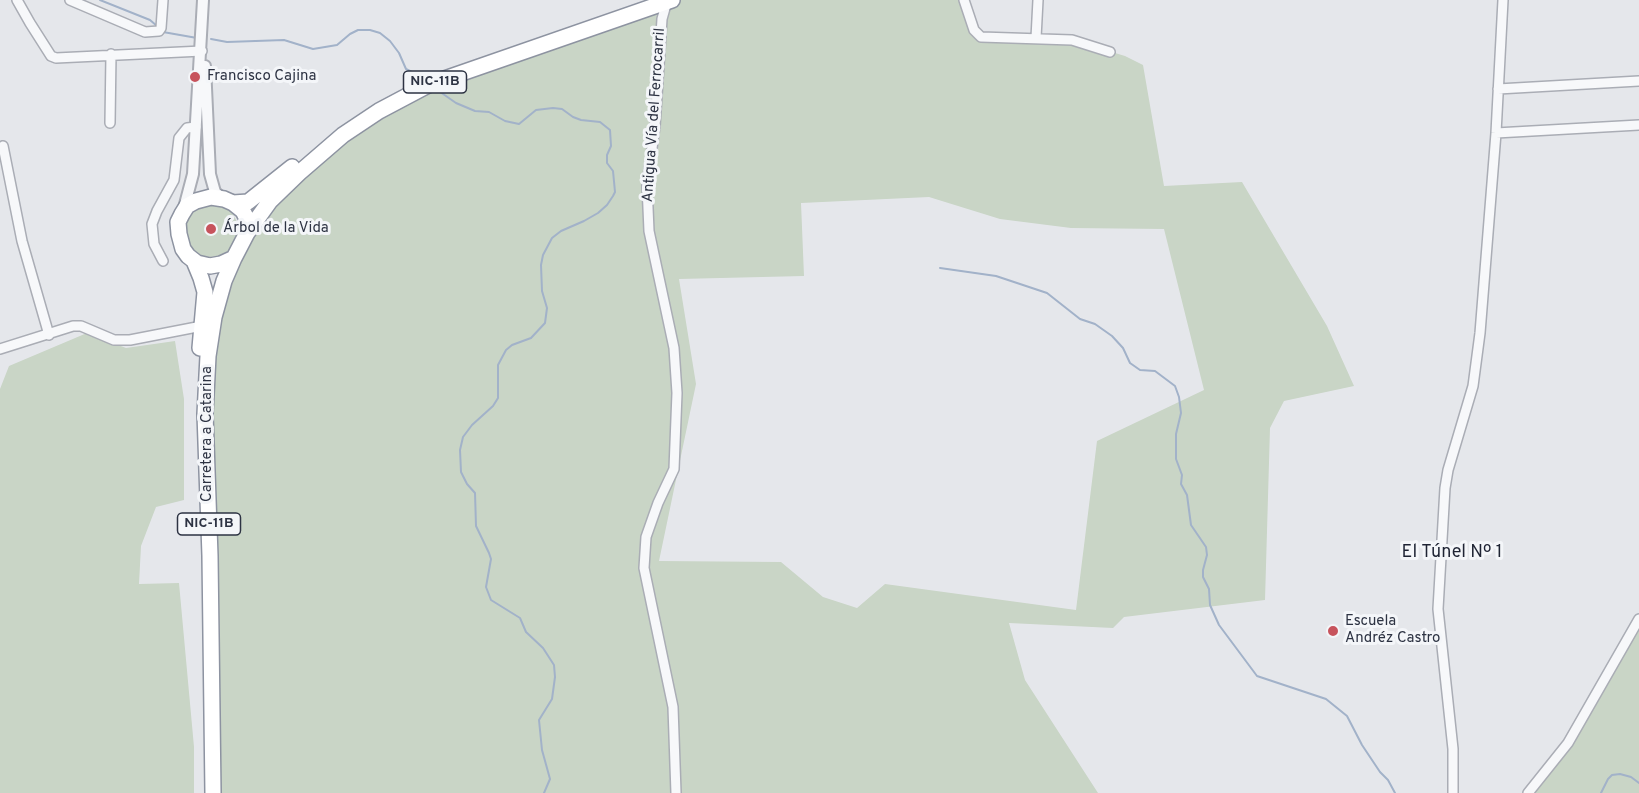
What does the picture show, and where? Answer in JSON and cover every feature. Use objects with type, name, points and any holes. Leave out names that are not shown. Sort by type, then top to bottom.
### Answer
[{"type":"highway","name":"NIC-11B","points":[[194,261],[183,249],[178,222],[183,211],[192,203],[211,197],[243,204],[251,201],[353,115],[398,90],[425,78],[645,0]]},
{"type":"highway","name":"NIC-11B","points":[[234,258],[247,233],[270,201],[299,173],[353,128],[379,111],[430,84],[669,1]]},
{"type":"highway","points":[[228,201],[246,217],[247,233]]},
{"type":"highway","points":[[194,261],[210,266],[234,258]]},
{"type":"highway","name":"Carretera a Catarina","points":[[213,793],[210,556],[205,414],[208,356],[214,317],[224,281],[234,258]]},
{"type":"highway","name":"Carretera a Catarina","points":[[194,261],[205,292],[198,375],[197,466],[205,793]]},
{"type":"street","points":[[17,0],[51,56],[56,58],[202,51]]},
{"type":"street","points":[[70,0],[146,33],[159,31],[161,28],[163,0]]},
{"type":"street","points":[[183,211],[191,186],[199,62],[202,51],[203,0]]},
{"type":"street","points":[[964,0],[974,30],[981,37],[1072,40],[1110,52]]},
{"type":"street","points":[[1036,38],[1038,0]]},
{"type":"street","points":[[1453,793],[1453,749],[1438,609],[1445,488],[1448,470],[1473,386],[1480,333],[1496,133],[1503,0]]},
{"type":"street","name":"Antigua Vía del Ferrocarril","points":[[669,1],[662,19],[655,126],[647,185],[649,231],[674,348],[677,393],[674,469],[657,503],[646,537],[644,568],[673,707],[676,793]]},
{"type":"street","points":[[202,51],[205,62],[210,174],[215,192],[228,201]]},
{"type":"street","points":[[110,123],[111,54]]},
{"type":"street","points":[[1498,88],[1639,81]]},
{"type":"street","points":[[1496,133],[1639,124]]},
{"type":"street","points":[[163,261],[154,244],[152,224],[174,180],[179,138],[187,128],[196,127]]},
{"type":"street","points":[[3,146],[22,241],[49,335]]},
{"type":"street","points":[[0,349],[74,326],[81,326],[114,340],[129,340],[202,326]]},
{"type":"street","points":[[1528,793],[1568,743],[1639,619]]},
{"type":"green space","points":[[672,0],[964,0],[981,37],[1072,40],[1125,56],[1143,65],[1164,186],[1242,182],[1327,326],[1354,386],[1284,401],[1270,428],[1265,600],[1124,617],[1113,628],[1009,623],[1025,680],[1098,793],[213,793],[207,489],[214,317],[260,214],[379,111]],"holes":[[[929,197],[1000,219],[1071,228],[1164,229],[1204,390],[1097,441],[1076,610],[885,584],[857,608],[823,597],[781,562],[659,561],[696,384],[679,279],[804,276],[801,203]]]},
{"type":"green space","points":[[211,203],[221,205],[230,211],[236,220],[238,230],[236,240],[230,249],[221,255],[211,257],[201,255],[192,249],[186,240],[184,230],[186,220],[192,211],[201,205]]},
{"type":"green space","points":[[87,333],[126,348],[175,341],[184,399],[184,500],[156,507],[141,546],[139,584],[179,583],[194,747],[194,793],[0,793],[0,389],[9,366]]},
{"type":"green space","points":[[1639,619],[1639,793],[1528,793],[1568,743]]},
{"type":"waterway","points":[[100,0],[150,20],[157,26]]},
{"type":"waterway","points":[[211,39],[227,42],[284,40],[313,49],[337,45],[358,30],[370,30],[380,33],[390,41],[399,53],[406,69],[416,74]]},
{"type":"waterway","points":[[163,32],[197,38]]},
{"type":"waterway","points":[[436,89],[456,103],[475,111],[489,112],[505,121],[519,124],[536,110],[553,108],[562,109],[581,120],[600,122],[610,130],[611,146],[607,155],[607,163],[613,171],[615,192],[607,205],[598,213],[561,231],[552,238],[543,255],[541,265],[542,291],[547,308],[545,323],[531,338],[512,345],[506,350],[498,365],[498,398],[463,437],[460,450],[461,472],[475,493],[476,526],[491,559],[486,587],[491,600],[520,618],[526,632],[543,648],[554,665],[552,699],[539,720],[542,750],[550,779],[544,793]]},
{"type":"waterway","points":[[940,268],[996,276],[1047,293],[1080,319],[1095,324],[1112,336],[1123,348],[1130,363],[1140,370],[1155,371],[1175,386],[1181,413],[1176,434],[1176,459],[1182,475],[1181,484],[1187,495],[1191,525],[1206,547],[1203,577],[1209,589],[1210,605],[1219,625],[1257,676],[1326,699],[1347,716],[1362,745],[1395,793]]},
{"type":"waterway","points":[[1601,793],[1612,775],[1620,774],[1631,777],[1639,783]]},
{"type":"place","name":"Francisco Cajina","points":[[195,77]]},
{"type":"place","name":"Árbol de la Vida","points":[[211,229]]},
{"type":"place","name":"Escuela Andréz Castro","points":[[1333,631]]},
{"type":"district","name":"El Túnel Nº 1","points":[[1452,553]]}]
